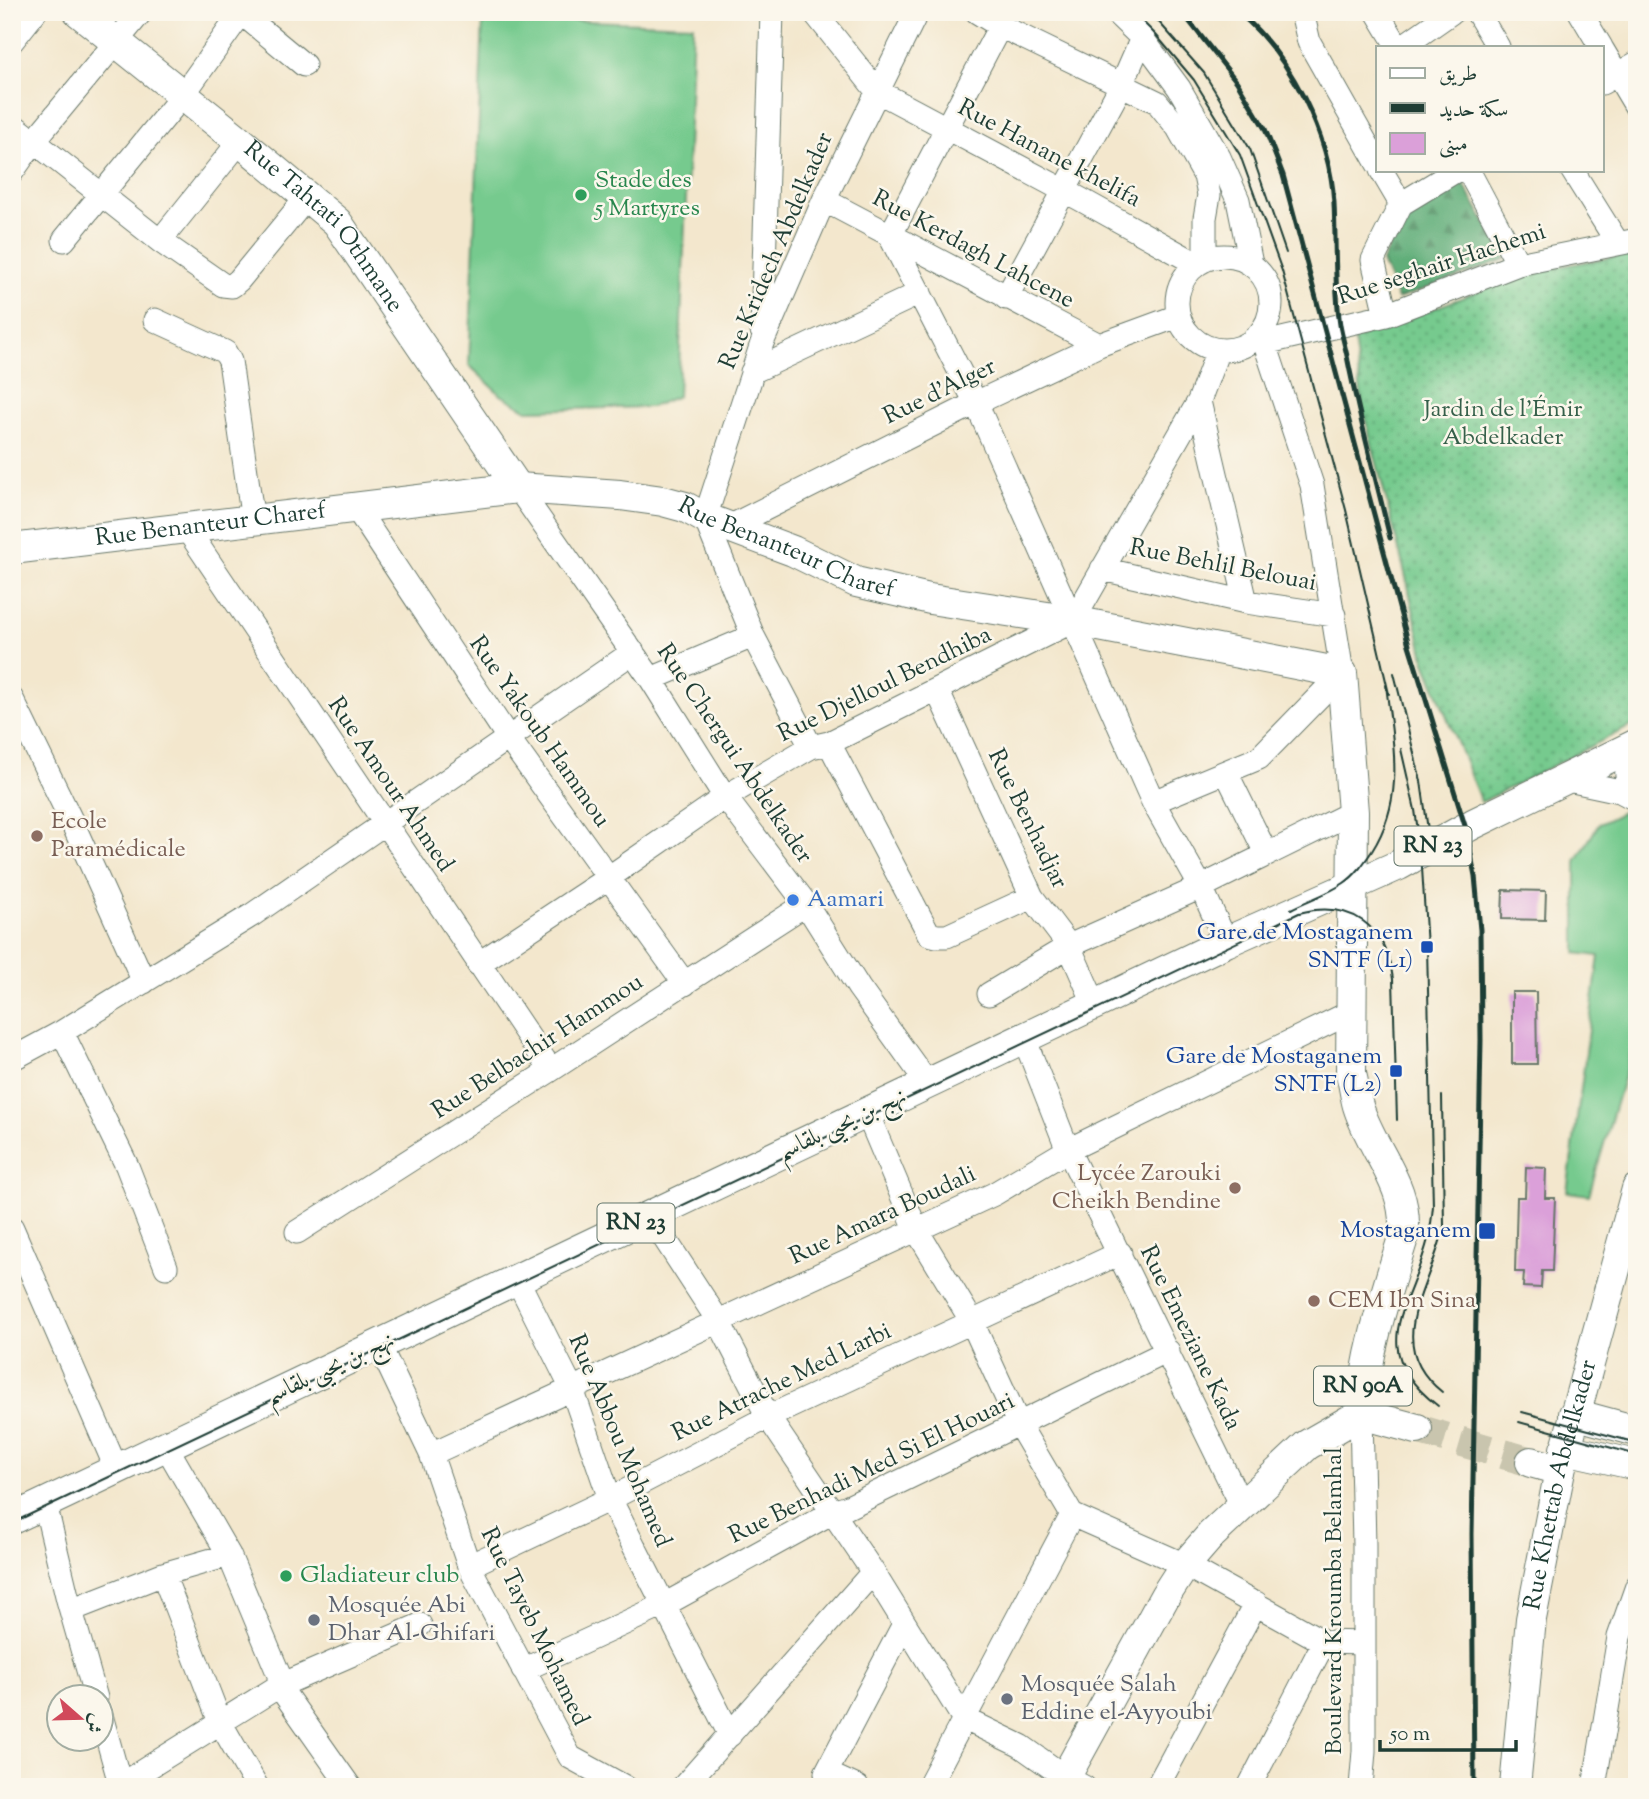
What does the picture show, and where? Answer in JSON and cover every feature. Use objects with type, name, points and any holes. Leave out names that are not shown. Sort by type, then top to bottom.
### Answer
[{"type":"main road","name":"Rue Tahtati Othmane","points":[[79,12],[337,222],[518,488]]},
{"type":"main road","name":"Rue Benanteur Charef","points":[[12,549],[518,488],[663,501],[793,551],[856,582],[930,599],[1073,621],[1342,673]]},
{"type":"main road","points":[[1342,673],[1353,812],[1352,886]]},
{"type":"main road","name":"نهج بن يحيى بلقاسم","points":[[12,1519],[1226,942],[1399,864],[1473,824],[1637,744]]},
{"type":"main road","name":"RN 90A","points":[[1070,1784],[1165,1596],[1185,1565],[1211,1535],[1307,1445],[1361,1414],[1363,1383],[1373,1337],[1406,1222],[1400,1195],[1358,1107],[1352,1074],[1352,886]]},
{"type":"main road","name":"Rue Khettab Abdelkader","points":[[1515,1787],[1531,1619],[1562,1459],[1637,1189]]},
{"type":"main road","points":[[1361,1414],[1417,1429]]},
{"type":"main road","points":[[1574,1414],[1628,1429]]},
{"type":"main road","points":[[1531,1462],[1562,1459],[1624,1462]]},
{"type":"main road","name":"نهج بن يحيى بلقاسم","points":[[12,1529],[37,1514],[46,1504]]},
{"type":"street","points":[[12,41],[35,12]]},
{"type":"street","points":[[12,172],[34,141],[141,12]]},
{"type":"street","points":[[762,343],[772,12]]},
{"type":"street","points":[[814,12],[877,92]]},
{"type":"street","name":"Rue Kridech Abdelkader","points":[[717,522],[752,372],[762,343],[824,200],[917,12]]},
{"type":"street","points":[[977,12],[1000,26],[1157,102],[1178,128],[1205,176],[1209,195],[1201,262]]},
{"type":"street","points":[[1115,12],[1142,38],[1179,88],[1219,157],[1238,200],[1251,264]]},
{"type":"street","points":[[1302,12],[1308,42],[1376,161]]},
{"type":"street","points":[[1377,12],[1399,46]]},
{"type":"street","points":[[1401,46],[1452,12]]},
{"type":"street","points":[[1477,12],[1497,46]]},
{"type":"street","points":[[1580,12],[1600,46]]},
{"type":"street","points":[[64,240],[183,95],[241,13],[304,65]]},
{"type":"street","points":[[1000,26],[890,236],[976,403],[1153,802],[1201,887],[1226,942]]},
{"type":"street","points":[[1006,298],[1121,86],[1142,38]]},
{"type":"street","points":[[1604,53],[1637,108]]},
{"type":"street","name":"Rue Hanane khelifa","points":[[877,92],[1201,262]]},
{"type":"street","points":[[12,124],[160,241],[223,285],[232,286],[239,280],[308,196]]},
{"type":"street","points":[[160,241],[240,141]]},
{"type":"street","points":[[1382,172],[1401,204]]},
{"type":"street","points":[[1386,315],[1373,260],[1401,204],[1454,172]]},
{"type":"street","points":[[1469,172],[1518,264]]},
{"type":"street","points":[[1574,172],[1627,241]]},
{"type":"street","name":"Rue Kerdagh Lahcene","points":[[824,200],[1099,345]]},
{"type":"street","name":"Rue seghair Hachemi","points":[[1262,337],[1386,315],[1518,264],[1627,241]]},
{"type":"street","points":[[1153,802],[1259,758],[1342,673],[1312,485],[1262,337],[1271,303],[1268,288],[1251,264],[1236,258],[1220,256],[1201,262],[1186,274],[1179,287],[1178,316],[1193,339],[1219,350],[1234,349],[1262,337]]},
{"type":"street","points":[[752,372],[920,293]]},
{"type":"street","name":"Rue d'Alger","points":[[717,522],[1099,345],[1178,316]]},
{"type":"street","points":[[155,320],[225,352],[230,361],[253,521]]},
{"type":"street","points":[[1073,621],[1199,401],[1219,350]]},
{"type":"street","points":[[1199,401],[1246,602]]},
{"type":"street","name":"Rue Chergui Abdelkader","points":[[518,488],[633,652],[725,797],[806,904],[859,988],[928,1084]]},
{"type":"street","name":"Rue Yakoub Hammou","points":[[355,506],[509,739],[685,984]]},
{"type":"street","points":[[717,522],[752,636],[820,745],[929,934],[947,936],[1032,897]]},
{"type":"street","name":"Rue Amour Ahmed","points":[[187,529],[551,1070]]},
{"type":"street","name":"Rue Behlil Belouai","points":[[1102,569],[1246,602],[1334,615]]},
{"type":"street","name":"Rue Djelloul Bendhiba","points":[[478,964],[725,797],[820,745],[937,690],[1073,621]]},
{"type":"street","points":[[651,679],[752,636]]},
{"type":"street","points":[[12,1059],[62,1032],[252,915],[633,652]]},
{"type":"street","name":"Rue Benhadjar","points":[[937,690],[1032,897],[1069,946],[1095,1004]]},
{"type":"street","points":[[12,699],[72,822],[144,982]]},
{"type":"street","points":[[1635,798],[1628,786],[1627,764],[1637,744]]},
{"type":"street","points":[[1226,772],[1267,855]]},
{"type":"street","points":[[1563,779],[1590,783],[1635,798]]},
{"type":"street","points":[[989,994],[1069,946],[1201,887],[1353,812]]},
{"type":"street","name":"Rue Belbachir Hammou","points":[[297,1232],[806,904]]},
{"type":"street","name":"Rue Amara Boudali","points":[[431,1454],[993,1194],[1068,1150],[1351,1012]]},
{"type":"street","points":[[62,1032],[127,1166],[166,1267]]},
{"type":"street","name":"Rue Emeziane Kada","points":[[1024,1038],[1068,1150],[1242,1506]]},
{"type":"street","points":[[867,1113],[916,1229],[971,1320],[1019,1425],[1072,1515],[1185,1565],[1324,1642],[1363,1643]]},
{"type":"street","points":[[650,1216],[719,1322],[768,1417],[873,1572],[963,1718],[1021,1746],[1070,1784]]},
{"type":"street","points":[[12,1228],[18,1256],[117,1470]]},
{"type":"street","name":"Rue Atrache Med Larbi","points":[[469,1566],[610,1499],[768,1417],[1120,1252]]},
{"type":"street","name":"Rue Abbou Mohamed","points":[[517,1279],[572,1389],[610,1499],[730,1735]]},
{"type":"street","name":"Rue Tayeb Mohamed","points":[[379,1345],[431,1454],[469,1566],[570,1757],[625,1787]]},
{"type":"street","name":"Rue Benhadi Med Si El Houari","points":[[523,1670],[664,1605],[833,1512],[1019,1425],[1168,1351]]},
{"type":"street","name":"Boulevard Kroumba Belamhal","points":[[1361,1414],[1364,1751],[1361,1787]]},
{"type":"street","points":[[166,1447],[229,1555],[279,1675],[279,1686],[350,1787]]},
{"type":"street","points":[[46,1504],[92,1684]]},
{"type":"street","points":[[928,1787],[1072,1515]]},
{"type":"street","points":[[71,1610],[163,1573],[229,1555]]},
{"type":"street","points":[[683,1787],[873,1572]]},
{"type":"street","points":[[163,1573],[220,1722],[257,1787]]},
{"type":"street","points":[[1594,1787],[1619,1637],[1637,1586]]},
{"type":"street","points":[[1157,1787],[1256,1603]]},
{"type":"street","points":[[857,1787],[826,1773],[904,1624]]},
{"type":"street","points":[[111,1754],[119,1786],[279,1686],[420,1625]]},
{"type":"street","points":[[1249,1787],[1324,1642]]},
{"type":"green space","name":"Stade des 5 Martyres","points":[[483,17],[693,25],[678,396],[651,407],[527,410],[501,395],[469,365]]},
{"type":"green space","points":[[1462,181],[1506,259],[1398,299],[1382,262],[1401,220]]},
{"type":"green space","name":"Jardin de l'Émir Abdelkader","points":[[1637,253],[1637,723],[1481,802],[1425,662],[1363,409],[1354,339],[1529,272]]},
{"type":"green space","points":[[1625,811],[1637,821],[1637,1032],[1589,1195],[1567,1192],[1599,956],[1576,953],[1576,861],[1599,824]]},
{"type":"building","points":[[1503,890],[1546,891],[1545,920],[1502,919]]},
{"type":"building","points":[[1512,992],[1536,992],[1537,1064],[1512,1064]]},
{"type":"building","points":[[1526,1167],[1546,1168],[1545,1198],[1555,1198],[1552,1271],[1542,1271],[1541,1288],[1523,1287],[1524,1272],[1515,1272],[1517,1197],[1525,1197]]},
{"type":"tunnel","points":[[1417,1429],[1531,1462]]},
{"type":"tram line","points":[[1133,12],[1194,80],[1240,155],[1282,271],[1346,510],[1389,694]]},
{"type":"tram line","points":[[1150,12],[1204,73],[1250,149],[1286,253]]},
{"type":"tram line","points":[[1394,673],[1421,781],[1430,844]]},
{"type":"tram line","points":[[1291,909],[1348,880],[1366,860],[1383,831],[1390,811],[1394,770],[1386,685]]},
{"type":"tram line","points":[[1401,749],[1415,810],[1421,852],[1427,947],[1433,1206],[1428,1239],[1398,1326],[1397,1346],[1402,1365],[1415,1385],[1438,1406]]},
{"type":"tram line","points":[[12,1523],[1299,913],[1335,910],[1350,914],[1363,921],[1383,944],[1393,979],[1397,1120]]},
{"type":"tram line","points":[[1442,1096],[1444,1226],[1415,1313],[1412,1334],[1414,1354],[1424,1373],[1442,1392]]},
{"type":"tram line","points":[[1522,1412],[1637,1443]]},
{"type":"tram line","points":[[1519,1422],[1637,1455]]},
{"type":"railway","points":[[1182,12],[1237,82],[1265,129],[1283,175],[1409,645],[1466,829],[1475,876],[1480,930],[1481,1040],[1472,1534],[1474,1787]]},
{"type":"railway","points":[[1238,12],[1257,30],[1290,73],[1316,124],[1325,151],[1334,203],[1340,325],[1390,538]]},
{"type":"place","name":"Stade des 5 Martyres","points":[[581,195]]},
{"type":"place","name":"Ecole Paramédicale","points":[[37,836]]},
{"type":"place","name":"Aamari","points":[[793,900]]},
{"type":"place","name":"Gare de Mostaganem SNTF (L1)","points":[[1427,947]]},
{"type":"place","name":"Gare de Mostaganem SNTF (L2)","points":[[1396,1071]]},
{"type":"place","name":"Lycée Zarouki Cheikh Bendine","points":[[1235,1188]]},
{"type":"place","name":"Mostaganem","points":[[1487,1231]]},
{"type":"place","name":"CEM Ibn Sina","points":[[1314,1301]]},
{"type":"place","name":"Gladiateur club","points":[[286,1576]]},
{"type":"place","name":"Mosquée Abi Dhar Al-Ghifari","points":[[314,1620]]},
{"type":"place","name":"Mosquée Salah Eddine el-Ayyoubi","points":[[1007,1699]]}]
